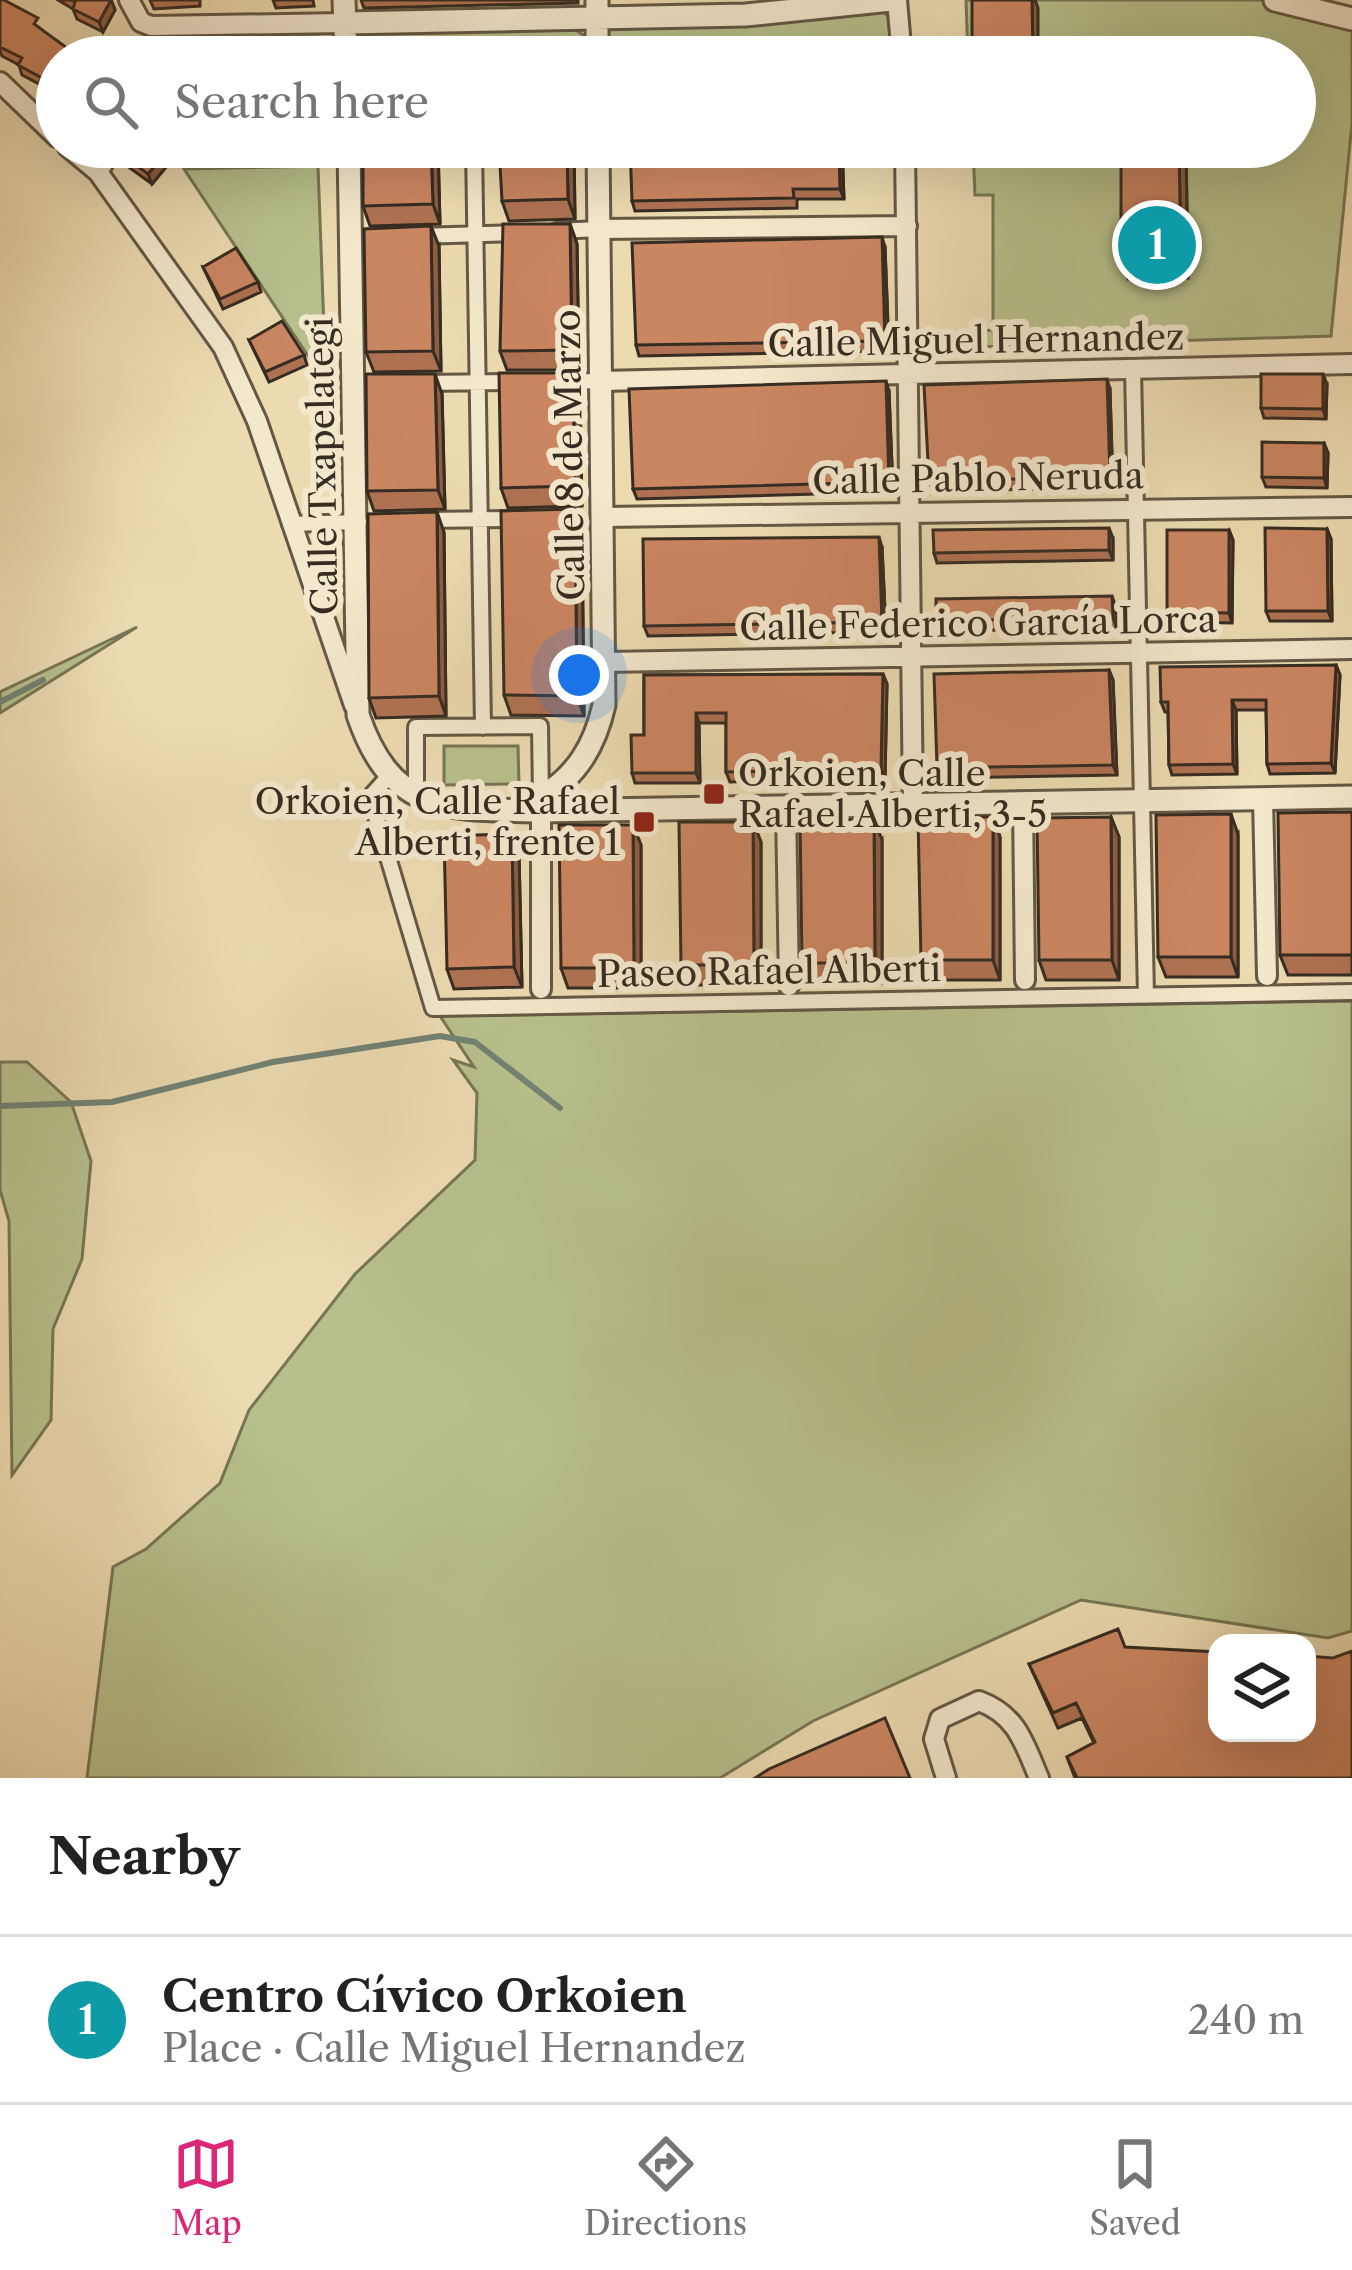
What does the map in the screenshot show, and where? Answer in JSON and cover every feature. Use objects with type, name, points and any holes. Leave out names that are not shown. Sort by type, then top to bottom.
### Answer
[{"type":"street","points":[[129,0],[141,22],[151,26],[344,11],[746,15],[894,0],[899,36]]},
{"type":"street","points":[[1275,0],[1352,19]]},
{"type":"street","points":[[0,82],[36,117]]},
{"type":"street","points":[[93,168],[224,347],[257,422],[358,715]]},
{"type":"street","points":[[98,172],[100,168]]},
{"type":"street","name":"Calle Txapelategi","points":[[351,168],[359,238],[365,522],[358,715],[388,777]]},
{"type":"street","points":[[474,168],[483,727]]},
{"type":"street","name":"Calle 8 de Marzo","points":[[541,804],[575,769],[596,738],[606,662],[593,518],[601,381],[598,168]]},
{"type":"street","points":[[906,168],[913,805]]},
{"type":"street","points":[[392,237],[907,226]]},
{"type":"street","name":"Calle Miguel Hernandez","points":[[601,381],[1352,364]]},
{"type":"street","points":[[1132,369],[1146,996]]},
{"type":"street","points":[[394,383],[601,381]]},
{"type":"street","name":"Calle Pablo Neruda","points":[[593,518],[1352,507]]},
{"type":"street","points":[[396,521],[541,518]]},
{"type":"street","points":[[290,524],[365,522]]},
{"type":"street","name":"Calle Federico García Lorca","points":[[606,662],[1352,649]]},
{"type":"street","points":[[416,795],[416,728],[540,726],[542,989]]},
{"type":"street","points":[[388,777],[440,808],[541,804],[787,808],[1352,797]]},
{"type":"street","name":"Paseo Rafael Alberti","points":[[388,777],[370,797],[433,1008],[1352,992]]},
{"type":"street","points":[[1262,800],[1267,976]]},
{"type":"street","points":[[1023,804],[1025,980]]},
{"type":"street","points":[[787,808],[789,986]]},
{"type":"street","points":[[946,1778],[934,1739],[940,1719],[979,1701],[1003,1710],[1016,1726],[1039,1778]]},
{"type":"green space","points":[[966,0],[1275,0],[1352,19],[1352,123],[1331,336],[977,347],[977,331],[993,330],[993,195],[975,195],[974,168],[1316,168],[1316,36],[967,36]]},
{"type":"green space","points":[[880,9],[888,16],[890,36],[608,36],[609,27]]},
{"type":"green space","points":[[573,28],[583,36],[355,36],[362,30]]},
{"type":"green space","points":[[318,168],[326,383],[184,169]]},
{"type":"green space","points":[[137,627],[0,713],[0,692]]},
{"type":"green space","points":[[444,746],[518,746],[519,784],[444,785]]},
{"type":"green space","points":[[1352,1001],[1352,1631],[1328,1638],[1081,1600],[813,1721],[720,1778],[87,1778],[113,1567],[146,1549],[220,1483],[249,1410],[355,1274],[475,1160],[477,1093],[453,1060],[474,1067],[440,1016]]},
{"type":"green space","points":[[0,1062],[27,1062],[71,1102],[91,1161],[82,1259],[53,1329],[51,1420],[12,1475],[9,1221],[0,1190]]},
{"type":"building","points":[[0,0],[38,18],[34,24],[50,36],[36,36],[36,75],[18,65],[22,58],[0,47]]},
{"type":"building","points":[[71,0],[111,0],[99,22],[73,9]]},
{"type":"building","points":[[972,0],[1032,0],[1033,36],[972,36]]},
{"type":"building","points":[[363,168],[432,168],[433,204],[363,206]]},
{"type":"building","points":[[500,168],[567,168],[568,199],[502,201]]},
{"type":"building","points":[[631,168],[840,168],[840,189],[793,189],[794,198],[632,201]]},
{"type":"building","points":[[1121,168],[1179,168],[1181,258],[1121,260]]},
{"type":"building","points":[[503,224],[570,224],[572,350],[500,351]]},
{"type":"building","points":[[431,226],[433,351],[366,352],[364,229]]},
{"type":"building","points":[[882,237],[885,341],[636,345],[632,243]]},
{"type":"building","points":[[236,248],[258,282],[220,299],[203,267]]},
{"type":"building","points":[[282,321],[304,355],[265,372],[249,340]]},
{"type":"building","points":[[499,373],[573,373],[575,486],[501,488]]},
{"type":"building","points":[[366,374],[435,374],[438,490],[367,491]]},
{"type":"building","points":[[1261,374],[1323,374],[1323,409],[1261,408]]},
{"type":"building","points":[[1107,379],[1110,477],[929,481],[924,385]]},
{"type":"building","points":[[886,381],[889,482],[633,489],[629,389]]},
{"type":"building","points":[[1262,442],[1324,443],[1324,478],[1262,477]]},
{"type":"building","points":[[575,509],[577,696],[504,695],[501,511]]},
{"type":"building","points":[[437,512],[439,696],[369,698],[368,514]]},
{"type":"building","points":[[1109,528],[1109,550],[934,553],[933,530]]},
{"type":"building","points":[[1265,528],[1327,529],[1328,611],[1266,611]]},
{"type":"building","points":[[1167,530],[1229,530],[1229,613],[1167,612]]},
{"type":"building","points":[[879,537],[882,622],[644,626],[643,539]]},
{"type":"building","points":[[1112,596],[1113,618],[936,621],[936,599]]},
{"type":"building","points":[[1336,665],[1331,763],[1267,764],[1266,700],[1232,700],[1233,764],[1169,765],[1168,702],[1161,702],[1160,667]]},
{"type":"building","points":[[1109,670],[1113,765],[937,768],[934,674]]},
{"type":"building","points":[[883,674],[881,769],[726,772],[726,713],[696,713],[696,773],[632,773],[631,735],[644,735],[644,675]]},
{"type":"building","points":[[1352,812],[1352,955],[1280,955],[1278,813]]},
{"type":"building","points":[[1231,814],[1231,957],[1158,957],[1156,815]]},
{"type":"building","points":[[918,817],[993,817],[993,960],[921,960]]},
{"type":"building","points":[[1111,817],[1112,960],[1039,960],[1037,818]]},
{"type":"building","points":[[800,820],[874,820],[875,963],[802,963]]},
{"type":"building","points":[[679,822],[753,822],[754,965],[681,965]]},
{"type":"building","points":[[559,825],[633,825],[634,968],[561,968]]},
{"type":"building","points":[[512,834],[514,967],[447,969],[444,836]]},
{"type":"building","points":[[1118,1629],[1125,1647],[1208,1652],[1208,1742],[1316,1742],[1316,1657],[1333,1658],[1352,1651],[1352,1778],[1077,1778],[1067,1757],[1095,1742],[1076,1703],[1053,1713],[1029,1664]]},
{"type":"building","points":[[885,1718],[910,1778],[755,1778],[769,1769]]},
{"type":"waterway","points":[[0,702],[43,680]]},
{"type":"waterway","points":[[0,1106],[112,1102],[273,1062],[440,1036],[475,1042],[560,1108]]},
{"type":"place","name":"Centro Cívico Orkoien","points":[[1157,245]]},
{"type":"place","name":"Orkoien, Calle Rafael Alberti, 3-5","points":[[714,794]]},
{"type":"place","name":"Orkoien, Calle Rafael Alberti, frente 1","points":[[644,822]]}]
